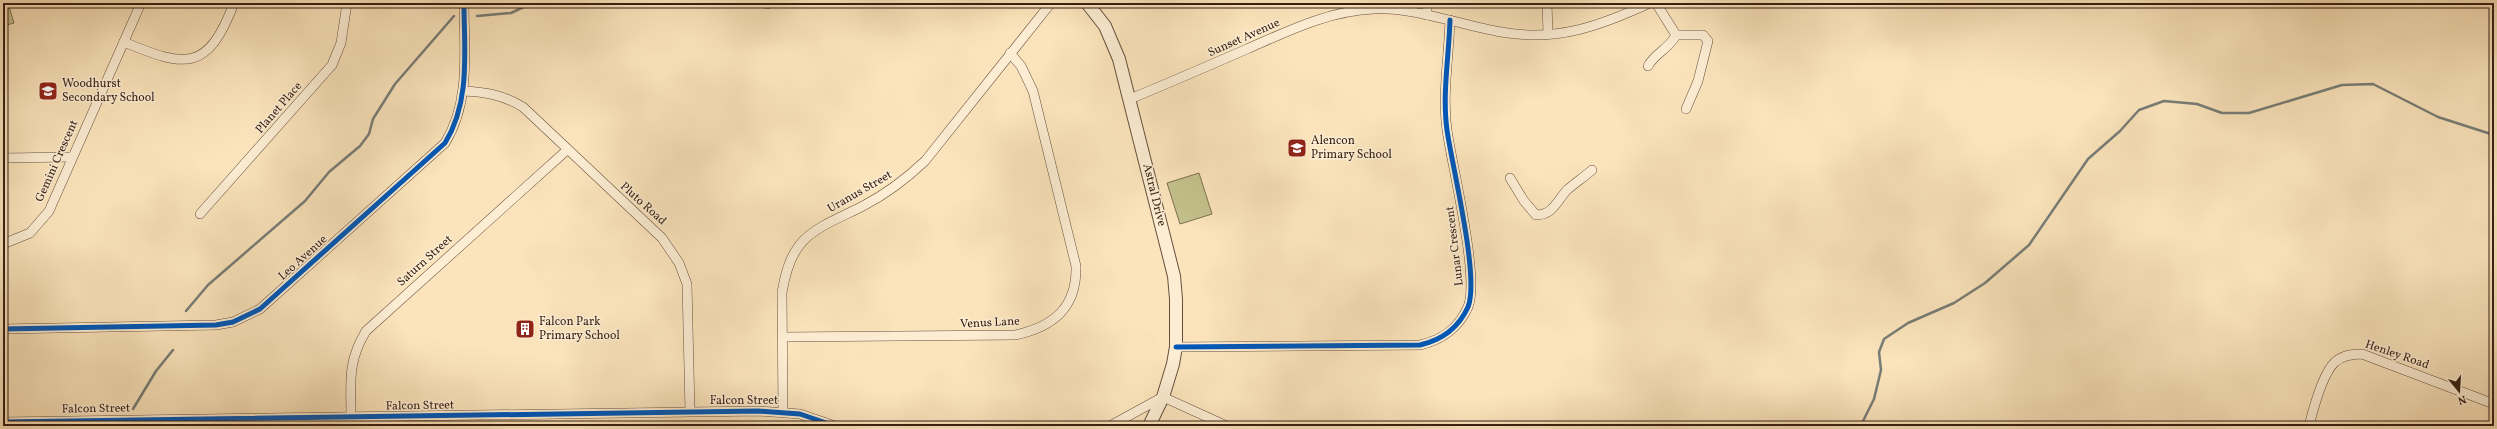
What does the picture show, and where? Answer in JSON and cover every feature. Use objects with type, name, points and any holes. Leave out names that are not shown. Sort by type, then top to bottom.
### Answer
[{"type":"street","name":"Gemini Crescent","points":[[3,244],[30,233],[41,222],[55,199],[72,157],[141,3]]},
{"type":"street","points":[[124,42],[161,57],[185,60],[200,55],[212,48],[221,34],[234,3]]},
{"type":"street","name":"Planet Place","points":[[200,214],[332,65],[341,43],[347,3]]},
{"type":"street","name":"Leo Avenue","points":[[3,329],[216,325],[247,317],[260,309],[435,153],[454,128],[463,91],[464,3]]},
{"type":"street","name":"Uranus Street","points":[[783,412],[784,337],[782,293],[785,274],[793,256],[804,240],[886,193],[908,177],[944,140],[1010,53],[1051,3]]},
{"type":"street","name":"Astral Drive","points":[[1087,3],[1097,14],[1113,43],[1130,99],[1174,276],[1177,315],[1176,347],[1163,396],[1149,426]]},
{"type":"street","points":[[1426,16],[1428,3]]},
{"type":"street","points":[[1547,3],[1548,34]]},
{"type":"street","name":"Sunset Avenue","points":[[1130,99],[1301,26],[1334,14],[1374,9],[1450,20],[1501,33],[1548,34],[1591,28],[1650,3]]},
{"type":"street","points":[[1656,3],[1676,35]]},
{"type":"street","name":"Lunar Crescent","points":[[1176,347],[1420,345],[1438,341],[1452,330],[1468,306],[1470,273],[1447,129],[1446,104],[1450,20]]},
{"type":"street","points":[[1676,35],[1703,35],[1708,41],[1704,62],[1686,108]]},
{"type":"street","points":[[1648,66],[1651,60],[1673,41],[1676,35]]},
{"type":"street","name":"Venus Lane","points":[[784,337],[1015,335],[1035,331],[1050,324],[1062,313],[1071,297],[1076,280],[1076,266],[1033,91],[1021,66],[1010,53]]},
{"type":"street","name":"Pluto Road","points":[[463,91],[487,92],[511,100],[522,107],[662,238],[679,263],[688,295],[690,411]]},
{"type":"street","name":"Saturn Street","points":[[351,417],[352,361],[355,348],[366,332],[567,150]]},
{"type":"street","points":[[3,158],[72,157]]},
{"type":"street","points":[[1510,178],[1524,201],[1536,215],[1544,215],[1553,209],[1567,191],[1592,170]]},
{"type":"street","name":"Henley Road","points":[[2309,426],[2334,362],[2351,354],[2362,354],[2494,404]]},
{"type":"street","points":[[1110,426],[1163,396],[1227,426]]},
{"type":"street","name":"Falcon Street","points":[[3,422],[202,423],[351,417],[690,411],[783,412],[800,414],[835,426]]},
{"type":"shaded area","points":[[3,3],[8,3],[14,23],[3,26]]},
{"type":"shaded area","points":[[1199,173],[1212,214],[1180,224],[1167,183]]},
{"type":"waterway","points":[[477,16],[511,13],[532,3]]},
{"type":"waterway","points":[[186,311],[208,285],[305,201],[329,172],[360,146],[369,134],[373,119],[395,84],[454,16]]},
{"type":"waterway","points":[[1864,426],[1863,421],[1874,399],[1881,370],[1879,352],[1884,339],[1908,323],[1954,303],[1985,283],[2029,245],[2088,159],[2120,131],[2139,110],[2164,101],[2197,104],[2222,113],[2249,113],[2342,85],[2373,84],[2438,117],[2494,135]]},
{"type":"waterway","points":[[133,409],[156,371],[173,350]]},
{"type":"cycle path","points":[[3,329],[216,325],[233,322],[260,309],[445,143],[459,110],[462,93],[465,57],[464,3]]},
{"type":"cycle path","points":[[1176,347],[1420,345],[1442,337],[1459,322],[1468,307],[1471,293],[1468,248],[1447,130],[1445,89],[1450,20]]},
{"type":"cycle path","points":[[3,422],[758,411],[800,414],[835,426]]},
{"type":"place","name":"Woodhurst Secondary School","points":[[48,91]]},
{"type":"place","name":"Alencon Primary School","points":[[1297,148]]},
{"type":"place","name":"Falcon Park Primary School","points":[[525,329]]}]
